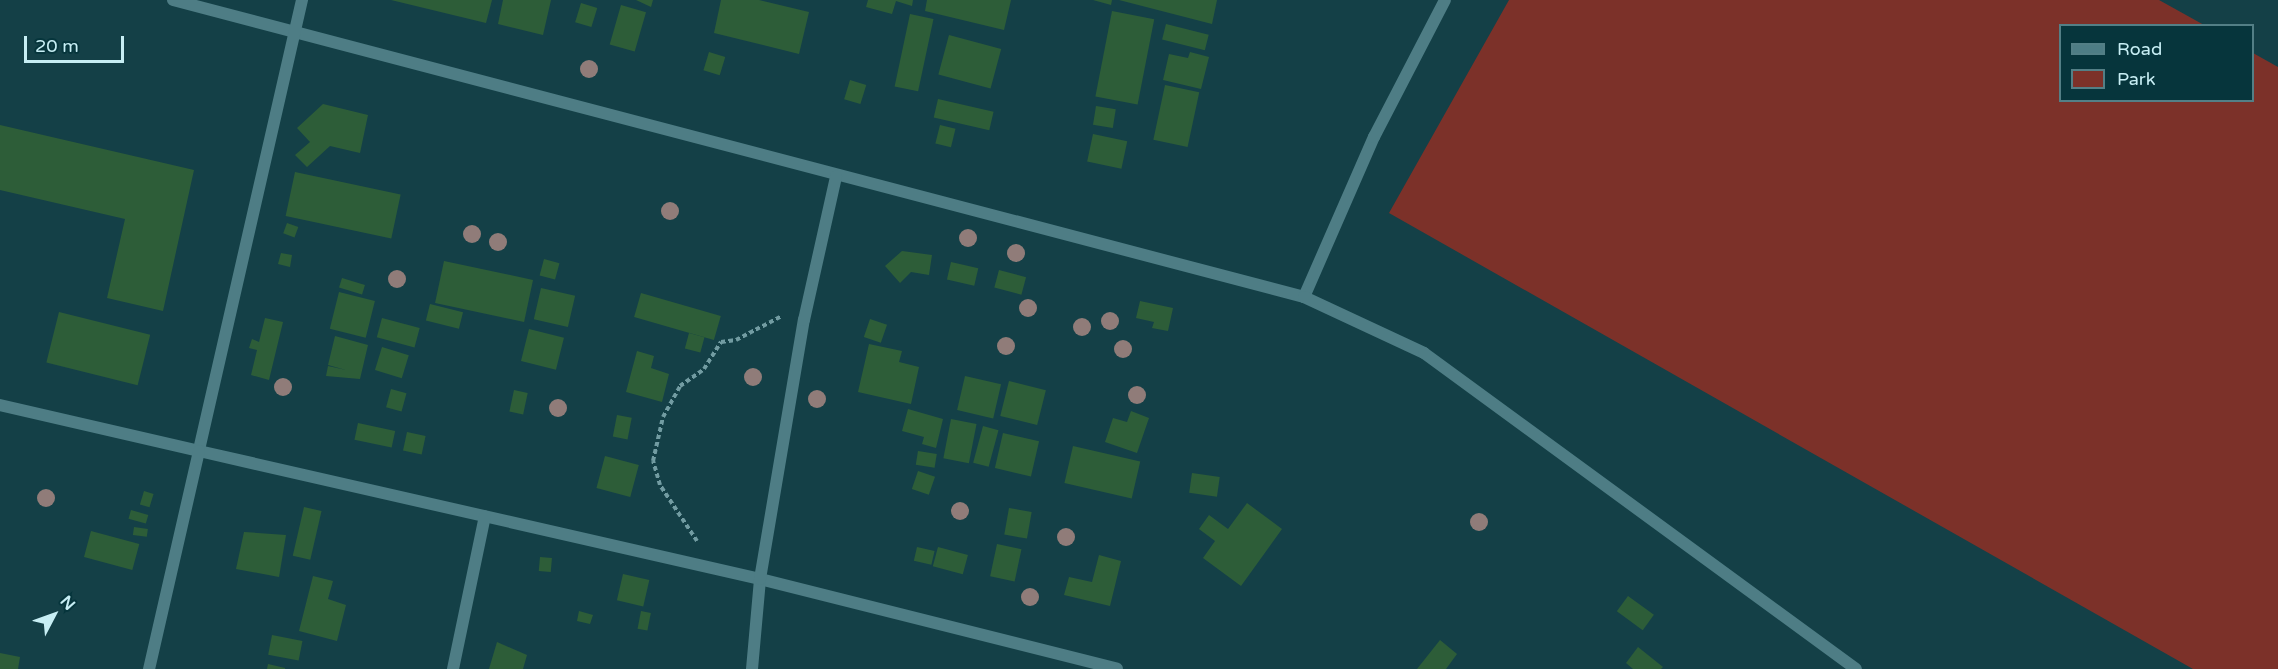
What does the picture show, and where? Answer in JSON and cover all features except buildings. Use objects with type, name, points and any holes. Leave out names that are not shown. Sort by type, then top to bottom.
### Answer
[{"type":"street","points":[[173,0],[836,177],[1113,244],[1304,297],[1424,353],[1849,667]]},
{"type":"street","points":[[149,669],[302,0]]},
{"type":"street","points":[[1304,297],[1374,137],[1445,0]]},
{"type":"street","points":[[752,669],[760,579],[808,302],[836,177]]},
{"type":"street","points":[[0,405],[760,579],[1116,669]]},
{"type":"street","points":[[453,669],[484,516]]},
{"type":"path","points":[[716,569],[660,485],[653,461],[663,417],[680,386],[704,369],[721,342],[736,340],[808,302]]},
{"type":"green space","points":[[1509,0],[2159,0],[2202,24],[2059,24],[2059,102],[2254,102],[2254,54],[2278,67],[2278,669],[2193,669],[1389,213]]}]
